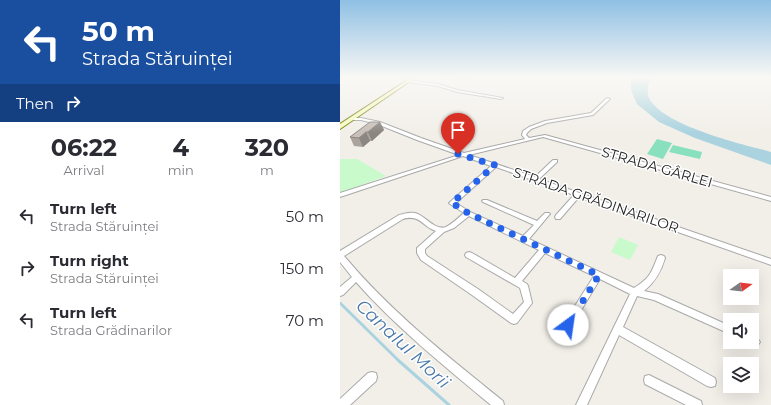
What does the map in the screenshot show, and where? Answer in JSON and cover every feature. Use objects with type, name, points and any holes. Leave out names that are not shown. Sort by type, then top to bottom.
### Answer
[{"type":"main road","points":[[340,127],[386,96]]},
{"type":"street","points":[[488,96],[501,98]]},
{"type":"street","points":[[340,196],[462,155],[528,139],[524,135],[530,128],[552,120],[592,114],[608,99]]},
{"type":"street","name":"STRADA GRĂDINARILOR","points":[[352,119],[362,119],[378,123],[462,155],[495,165],[771,262]]},
{"type":"street","name":"STRADA GÂRLEI","points":[[528,139],[543,136],[771,199]]},
{"type":"street","points":[[535,180],[554,161]]},
{"type":"street","points":[[495,165],[452,203],[468,213],[635,292],[656,297],[723,327]]},
{"type":"street","points":[[558,217],[578,194]]},
{"type":"street","points":[[485,201],[538,224]]},
{"type":"street","points":[[468,213],[449,227],[442,230],[421,248],[421,253],[424,258],[514,320],[528,303],[524,286],[469,255]]},
{"type":"street","points":[[442,230],[415,214],[408,214],[340,256],[356,278],[383,306],[499,405]]},
{"type":"street","points":[[525,239],[547,214]]},
{"type":"street","points":[[516,282],[544,249]]},
{"type":"street","points":[[581,405],[635,292],[646,285],[653,277],[657,271],[660,258]]},
{"type":"street","points":[[560,337],[599,275]]},
{"type":"street","points":[[340,292],[356,278]]},
{"type":"street","points":[[617,329],[712,382]]},
{"type":"street","points":[[342,405],[372,377]]},
{"type":"street","points":[[649,380],[697,405]]},
{"type":"green space","points":[[657,139],[672,143],[663,159],[647,154]]},
{"type":"green space","points":[[673,145],[702,152],[700,159],[669,152]]},
{"type":"green space","points":[[340,159],[357,159],[386,176],[340,193]]},
{"type":"green space","points":[[619,237],[638,245],[630,260],[611,252]]},
{"type":"water","points":[[634,96],[648,96],[657,108],[686,125],[723,139],[771,152],[771,165],[695,138],[659,122],[637,104]]},
{"type":"building","points":[[370,122],[380,122],[359,138],[350,137]]},
{"type":"waterway","name":"Canalul Morii","points":[[340,303],[399,361],[449,405]]},
{"type":"route","points":[[458,154],[495,165],[454,200],[452,203],[454,205],[599,275],[568,325]]}]
